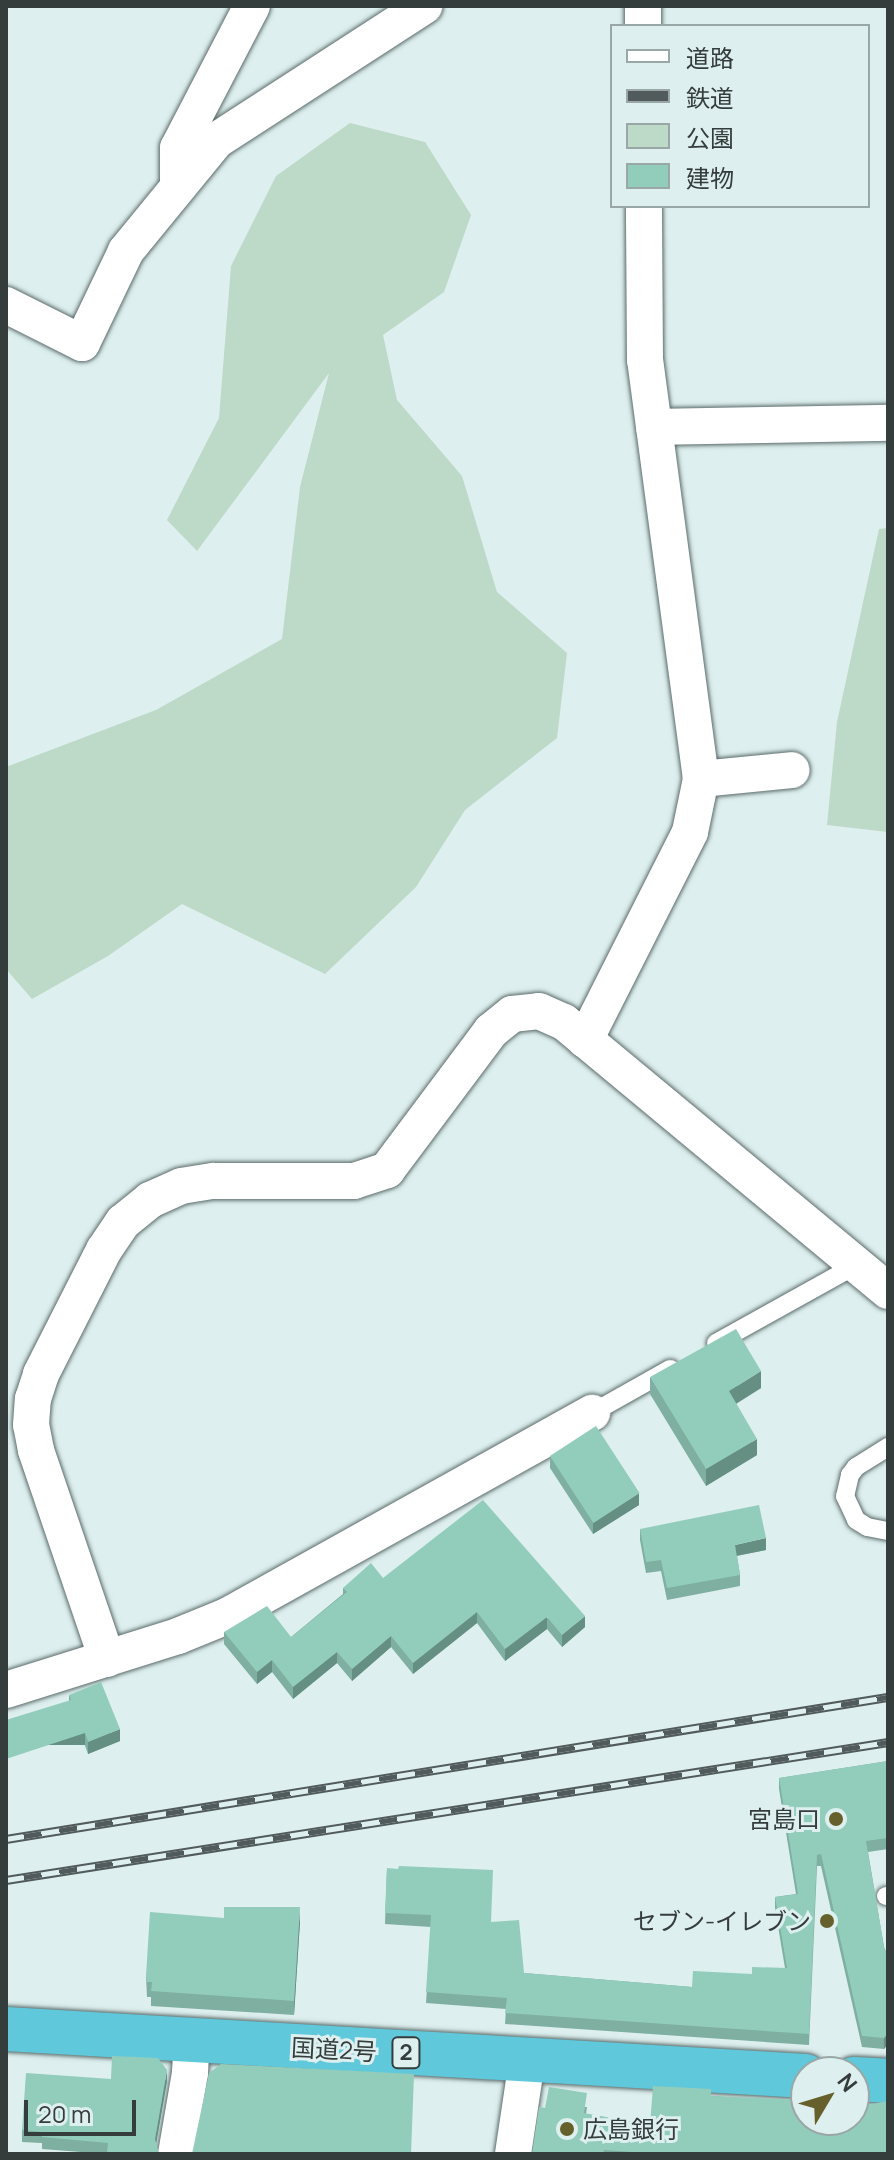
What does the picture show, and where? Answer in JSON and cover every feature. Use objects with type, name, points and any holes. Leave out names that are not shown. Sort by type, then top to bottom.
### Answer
[{"type":"highway","name":"国道2号","points":[[6,2029],[790,2075]]},
{"type":"street","points":[[178,187],[178,148],[252,6]]},
{"type":"street","points":[[6,305],[82,343],[126,251],[217,140],[424,6]]},
{"type":"street","points":[[585,1040],[690,832],[701,779],[645,360],[644,208]]},
{"type":"street","points":[[654,427],[888,423]]},
{"type":"street","points":[[701,779],[792,770]]},
{"type":"street","points":[[107,1659],[36,1450],[31,1425],[33,1399],[41,1374],[104,1250],[123,1222],[150,1200],[181,1186],[214,1181],[354,1181],[387,1170],[491,1031],[512,1014],[539,1011],[564,1022],[888,1291]]},
{"type":"street","points":[[6,1690],[178,1636],[227,1616],[592,1413]]},
{"type":"street","points":[[176,2154],[190,2073],[192,2040]]},
{"type":"street","points":[[513,2154],[527,2060]]},
{"type":"lane","points":[[592,1413],[856,1265]]},
{"type":"lane","points":[[888,1447],[856,1467],[850,1475],[845,1496],[856,1520],[867,1527],[888,1531]]},
{"type":"green space","points":[[350,123],[425,142],[471,215],[444,292],[383,335],[397,400],[462,476],[497,592],[567,653],[557,738],[465,810],[416,887],[325,974],[182,904],[108,956],[32,999],[6,969],[6,767],[156,710],[282,639],[300,487],[329,373],[197,551],[167,520],[219,418],[231,266],[276,176]]},
{"type":"green space","points":[[888,528],[888,832],[827,825],[837,722],[879,529]]},
{"type":"building","points":[[736,1329],[761,1371],[729,1391],[757,1439],[706,1469],[650,1377]]},
{"type":"building","points":[[596,1426],[640,1493],[593,1523],[550,1456]]},
{"type":"building","points":[[483,1500],[585,1616],[562,1635],[547,1617],[505,1649],[477,1612],[413,1663],[391,1636],[352,1669],[337,1652],[293,1687],[272,1660],[257,1672],[224,1632],[267,1606],[291,1637],[347,1592],[343,1588],[371,1563],[383,1578]]},
{"type":"building","points":[[759,1505],[766,1538],[735,1545],[740,1575],[667,1588],[661,1560],[646,1562],[640,1529]]},
{"type":"building","points":[[101,1682],[120,1729],[88,1742],[85,1733],[6,1759],[6,1720],[71,1700],[69,1695]]},
{"type":"building","points":[[888,1761],[888,1838],[866,1841],[888,1956],[888,2033],[884,2038],[862,2036],[821,1854],[817,1855],[809,2034],[505,2013],[507,1998],[426,1992],[431,1915],[385,1913],[387,1868],[493,1870],[491,1922],[519,1920],[524,1973],[692,1987],[693,1971],[752,1974],[752,1967],[787,1968],[775,1897],[798,1894],[779,1778]]},
{"type":"building","points":[[224,1907],[300,1907],[294,2001],[151,1991],[152,1982],[147,1982],[146,1976],[150,1912],[224,1918]]},
{"type":"building","points":[[112,2056],[158,2058],[167,2070],[155,2139],[159,2154],[107,2152],[108,2143],[42,2137],[42,2132],[22,2130],[26,2073],[111,2079]]},
{"type":"building","points":[[221,2064],[414,2074],[411,2154],[192,2154],[209,2073]]},
{"type":"building","points":[[653,2086],[711,2089],[711,2096],[790,2099],[790,2136],[870,2136],[870,2104],[888,2101],[888,2154],[660,2154],[604,2150],[603,2154],[532,2154],[539,2107],[545,2108],[549,2087],[587,2093],[584,2113],[650,2125]]},
{"type":"railway","points":[[6,1839],[888,1697]]},
{"type":"railway","points":[[6,1880],[888,1742]]},
{"type":"place","name":"宮島口","points":[[836,1819]]},
{"type":"place","name":"セブン-イレブン","points":[[827,1921]]},
{"type":"place","name":"広島銀行","points":[[567,2129]]}]
